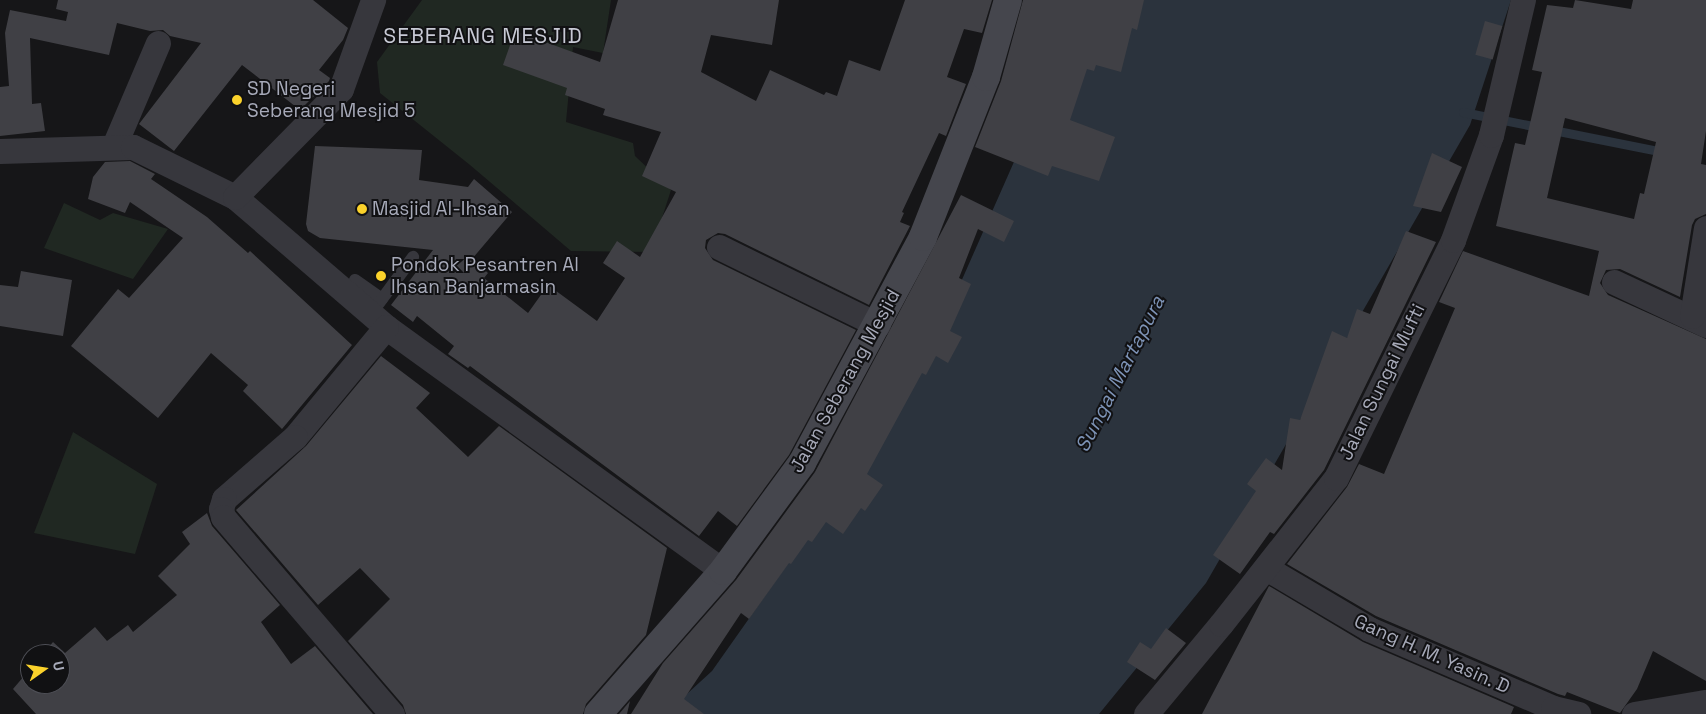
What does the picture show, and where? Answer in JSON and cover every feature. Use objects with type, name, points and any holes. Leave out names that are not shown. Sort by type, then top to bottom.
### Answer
[{"type":"street","points":[[235,197],[341,89],[373,0]]},
{"type":"street","name":"Jalan Seberang Mesjid","points":[[598,714],[723,571],[802,463],[878,325],[923,237],[986,77],[1008,0]]},
{"type":"street","name":"Jalan Sungai Mufti","points":[[1146,714],[1266,568],[1336,478],[1452,240],[1491,135],[1523,0]]},
{"type":"street","points":[[114,146],[158,42]]},
{"type":"street","points":[[0,152],[114,146],[133,147],[154,155],[235,197],[380,314],[723,571]]},
{"type":"street","points":[[1614,282],[1699,320],[1706,228]]},
{"type":"street","points":[[719,247],[878,325]]},
{"type":"street","points":[[380,314],[295,437],[224,500],[221,509],[223,518],[392,714]]},
{"type":"street","name":"Gang H. M. Yasin. D","points":[[1266,568],[1369,629],[1553,708],[1578,714]]},
{"type":"street","points":[[1634,714],[1706,702]]},
{"type":"lane","points":[[355,280],[380,314],[413,257]]},
{"type":"shaded area","points":[[422,0],[611,0],[603,53],[573,47],[566,122],[633,143],[635,156],[671,190],[651,252],[571,251],[470,165],[380,93],[377,62]]},
{"type":"shaded area","points":[[64,203],[100,220],[113,213],[168,229],[133,279],[44,248]]},
{"type":"shaded area","points":[[73,432],[157,484],[135,554],[34,533]]},
{"type":"water","name":"Sungai Martapura","points":[[1062,0],[1511,0],[1470,125],[1206,583],[1099,714],[665,714],[712,671],[919,377],[1028,130]]},
{"type":"building","points":[[58,0],[313,0],[348,28],[343,40],[319,70],[330,78],[329,81],[300,110],[242,65],[174,151],[139,124],[201,43],[170,36],[163,30],[150,31],[117,23],[109,55],[30,38],[32,104],[41,103],[45,131],[0,136],[0,87],[9,86],[5,33],[10,10],[66,21],[68,12],[56,9]]},
{"type":"building","points":[[618,0],[779,0],[772,45],[711,35],[701,72],[756,101],[770,70],[824,95],[826,92],[837,96],[849,60],[880,71],[905,0],[992,0],[982,33],[964,29],[947,77],[966,84],[946,136],[939,133],[902,212],[904,213],[900,222],[910,226],[869,305],[725,234],[718,233],[706,240],[705,248],[713,260],[856,330],[789,455],[737,526],[718,511],[699,536],[470,366],[468,368],[448,354],[454,346],[417,316],[413,322],[391,305],[433,250],[320,238],[308,231],[306,224],[315,146],[422,150],[419,180],[468,187],[474,179],[512,212],[472,259],[488,273],[484,278],[528,313],[548,285],[597,321],[625,278],[603,263],[617,241],[640,257],[676,192],[642,176],[661,132],[603,115],[605,109],[565,95],[567,88],[503,65],[515,31],[600,62]]},
{"type":"building","points":[[1023,0],[1144,0],[1137,30],[1132,28],[1121,72],[1096,65],[1094,71],[1087,69],[1070,120],[1115,137],[1099,181],[1052,166],[1048,176],[975,147],[1001,81]]},
{"type":"building","points":[[1575,0],[1631,9],[1633,0],[1706,0],[1706,131],[1701,164],[1706,165],[1706,214],[1695,219],[1692,225],[1680,297],[1620,269],[1606,270],[1600,283],[1608,295],[1706,339],[1706,681],[1653,651],[1637,689],[1620,713],[1567,692],[1565,696],[1558,694],[1376,616],[1287,564],[1347,487],[1359,464],[1384,474],[1455,308],[1439,302],[1463,251],[1589,296],[1599,251],[1496,226],[1515,143],[1525,145],[1542,72],[1532,70],[1547,5],[1573,8]],"holes":[[[1565,118],[1656,142],[1644,194],[1640,193],[1634,219],[1547,198]]]},
{"type":"building","points":[[1485,21],[1502,26],[1493,60],[1475,55]]},
{"type":"building","points":[[1432,153],[1462,167],[1441,212],[1413,206]]},
{"type":"building","points":[[130,161],[155,174],[151,179],[207,217],[248,253],[250,251],[352,345],[282,429],[243,391],[248,385],[211,353],[158,418],[71,346],[118,289],[129,298],[183,238],[130,202],[125,213],[88,199],[93,177],[105,162]]},
{"type":"building","points":[[961,195],[1014,221],[1004,242],[978,229],[959,278],[971,284],[950,331],[962,337],[948,363],[936,356],[926,375],[922,373],[867,474],[883,485],[865,511],[861,508],[843,534],[826,522],[812,542],[808,540],[791,564],[789,563],[749,619],[741,613],[684,699],[704,714],[631,714],[663,663],[736,580],[815,472]]},
{"type":"building","points":[[1406,231],[1436,242],[1324,470],[1274,534],[1270,532],[1240,574],[1213,555],[1256,491],[1247,484],[1266,458],[1282,470],[1290,418],[1300,420],[1332,331],[1347,338],[1357,309],[1370,314]]},
{"type":"building","points":[[21,271],[72,280],[63,336],[0,326],[0,285],[18,287]]},
{"type":"building","points":[[381,356],[430,393],[416,408],[468,457],[499,426],[667,548],[646,635],[586,704],[583,714],[406,714],[403,705],[348,641],[390,599],[360,568],[318,605],[236,510],[306,446]]},
{"type":"building","points":[[207,513],[212,526],[280,605],[261,622],[291,664],[315,646],[373,714],[36,714],[13,689],[20,681],[20,694],[70,694],[70,649],[95,627],[107,641],[128,625],[133,632],[177,595],[158,576],[190,544],[182,532]]},
{"type":"building","points":[[1269,586],[1363,642],[1514,707],[1511,714],[1202,714]]},
{"type":"building","points":[[1166,628],[1186,643],[1155,680],[1127,662],[1140,642],[1151,649]]},
{"type":"building","points":[[630,701],[627,714],[619,714]]},
{"type":"waterway","points":[[1463,112],[1664,152]]},
{"type":"place","name":"SD Negeri Seberang Mesjid 5","points":[[237,100]]},
{"type":"place","name":"Masjid Al-Ihsan","points":[[362,209]]},
{"type":"place","name":"Pondok Pesantren Al Ihsan Banjarmasin","points":[[381,276]]},
{"type":"district","name":"SEBERANG MESJID","points":[[483,36]]}]
